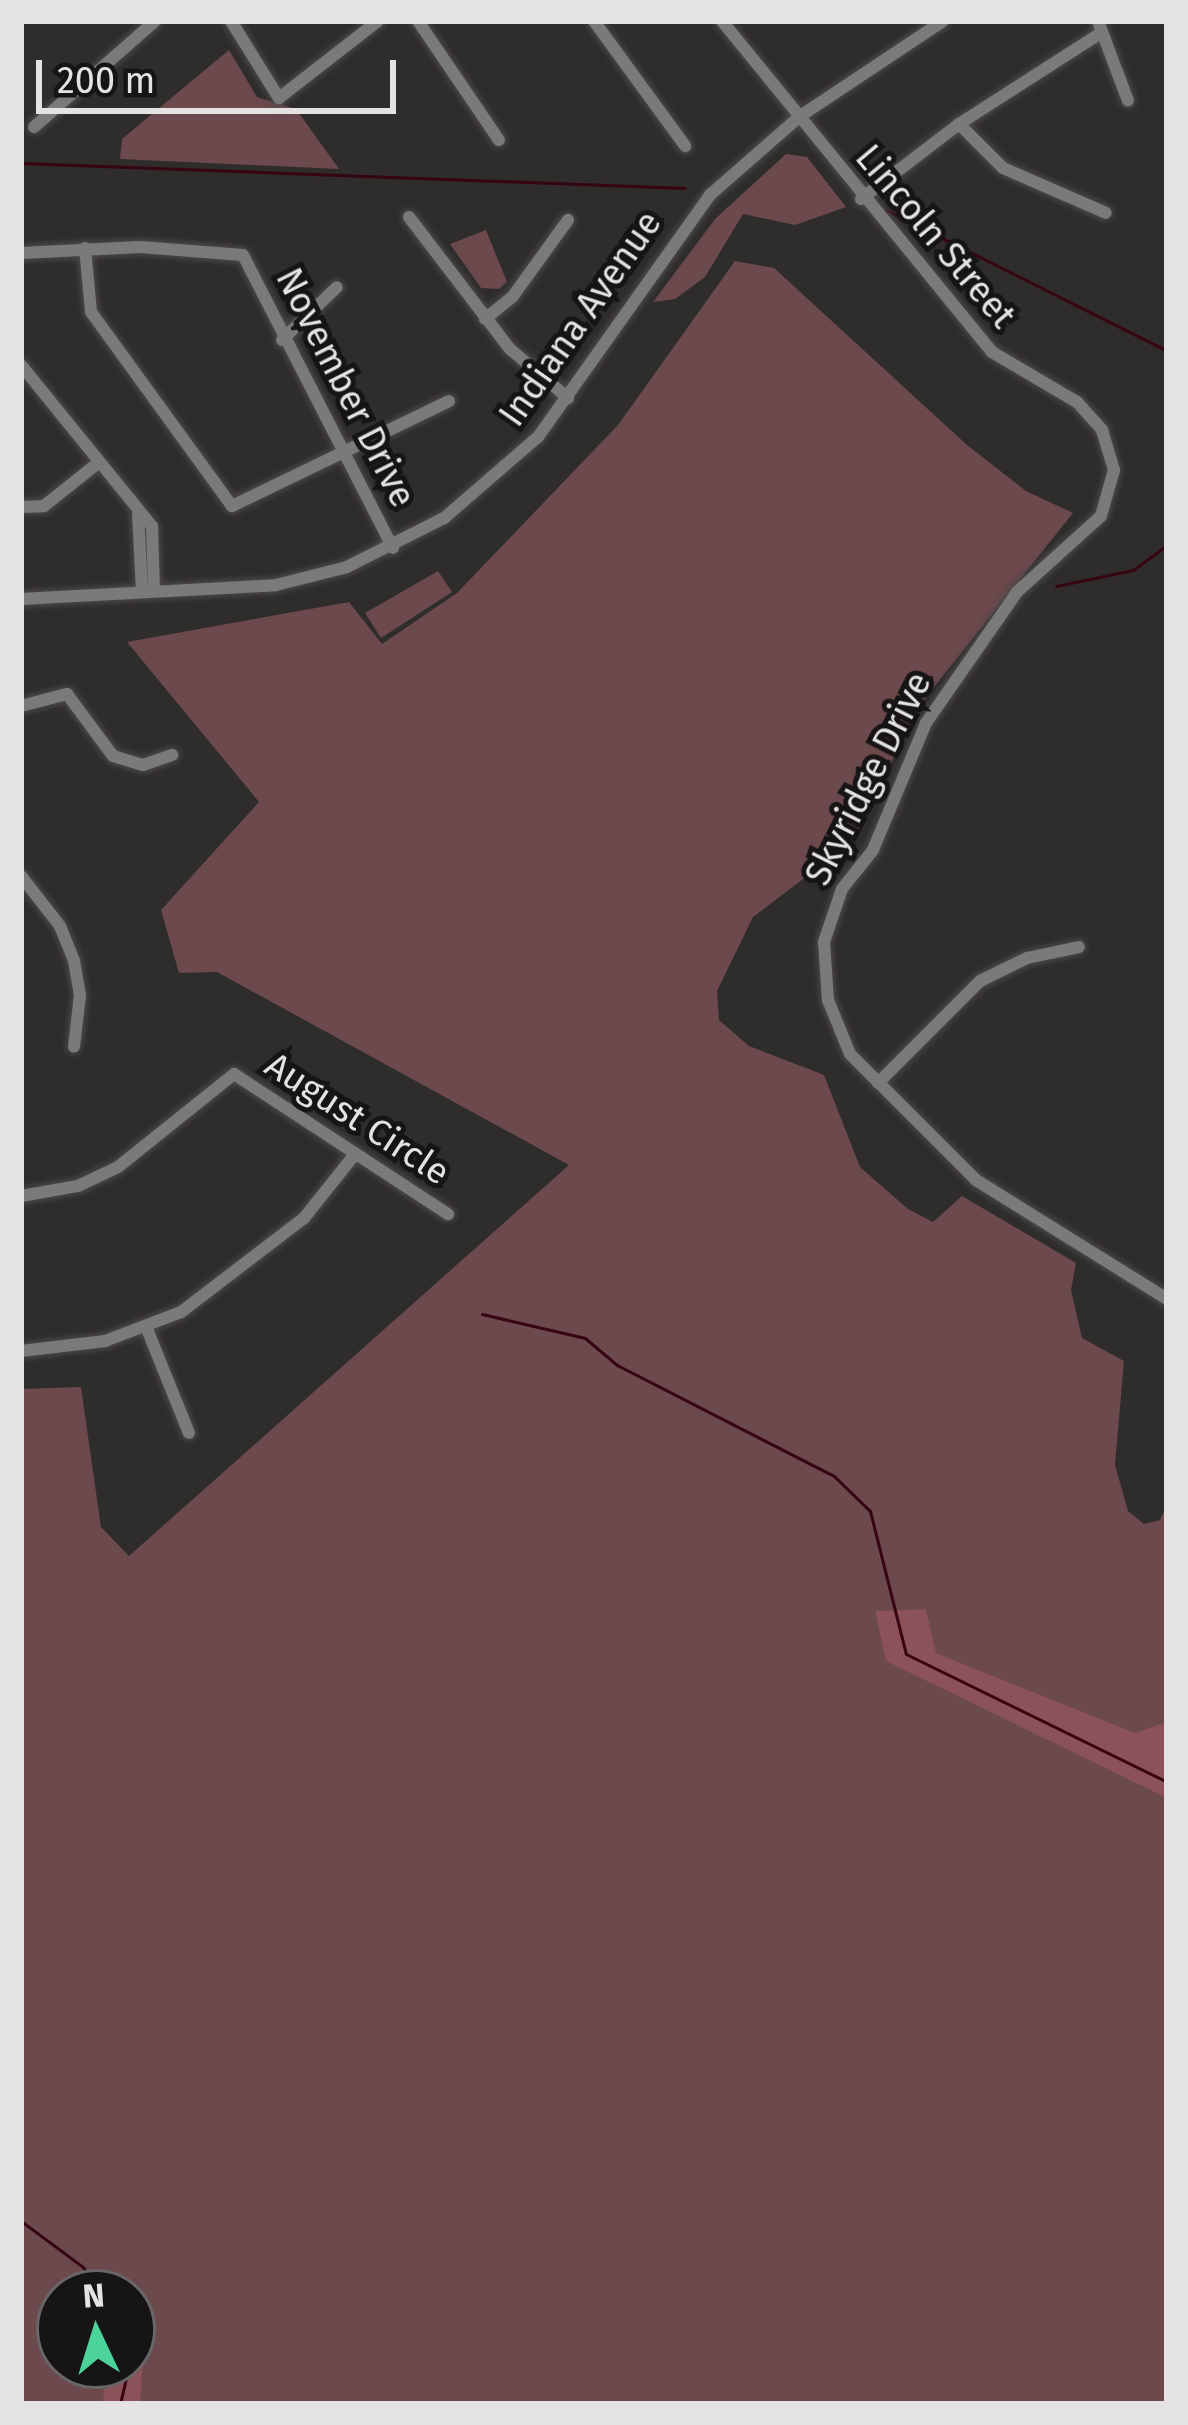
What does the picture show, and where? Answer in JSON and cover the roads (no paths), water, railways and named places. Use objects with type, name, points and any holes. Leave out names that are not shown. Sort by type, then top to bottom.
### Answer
[{"type":"street","points":[[34,127],[154,21]]},
{"type":"street","points":[[231,21],[278,98],[378,21]]},
{"type":"street","points":[[418,21],[499,140]]},
{"type":"street","points":[[594,21],[686,146]]},
{"type":"street","name":"Lincoln Street","points":[[722,21],[861,200],[992,352],[1077,402],[1102,430],[1114,470]]},
{"type":"street","name":"Indiana Avenue","points":[[21,599],[276,585],[393,548],[483,490],[568,398],[680,228],[799,117],[943,21]]},
{"type":"street","points":[[861,200],[959,124],[1100,27],[1128,101]]},
{"type":"street","points":[[959,124],[1003,168],[1106,213]]},
{"type":"street","points":[[409,217],[485,319],[568,398]]},
{"type":"street","points":[[485,319],[513,296],[568,220]]},
{"type":"street","points":[[21,253],[85,248],[91,312],[232,506],[448,400]]},
{"type":"street","name":"November Drive","points":[[85,248],[243,255],[282,340],[347,450],[393,548]]},
{"type":"street","points":[[282,340],[337,286]]},
{"type":"street","points":[[21,365],[138,514],[146,546],[148,591]]},
{"type":"street","points":[[21,507],[44,506],[98,464]]},
{"type":"street","name":"Skyridge Drive","points":[[1114,470],[1101,516],[1017,592],[926,723],[873,850],[842,890],[824,942],[828,1000],[850,1054],[976,1180],[1167,1299]]},
{"type":"street","points":[[21,706],[68,694],[113,756],[143,765],[172,755]]},
{"type":"street","points":[[21,876],[61,926],[74,962],[74,1047]]},
{"type":"street","points":[[878,1083],[980,981],[1027,958],[1079,947]]},
{"type":"street","name":"August Circle","points":[[21,1196],[79,1186],[118,1167],[234,1074],[448,1214]]},
{"type":"street","points":[[21,1351],[147,1329],[304,1218],[355,1154]]},
{"type":"street","points":[[147,1329],[189,1433]]},
{"type":"waterway","points":[[21,163],[685,188]]},
{"type":"waterway","points":[[886,210],[1167,351]]},
{"type":"waterway","points":[[1056,586],[1133,570],[1167,545]]},
{"type":"waterway","points":[[482,1314],[585,1338],[617,1365],[834,1476],[870,1511],[906,1654],[1167,1782]]},
{"type":"waterway","points":[[21,2221],[84,2269]]},
{"type":"waterway","points":[[120,2404],[123,2389]]}]
